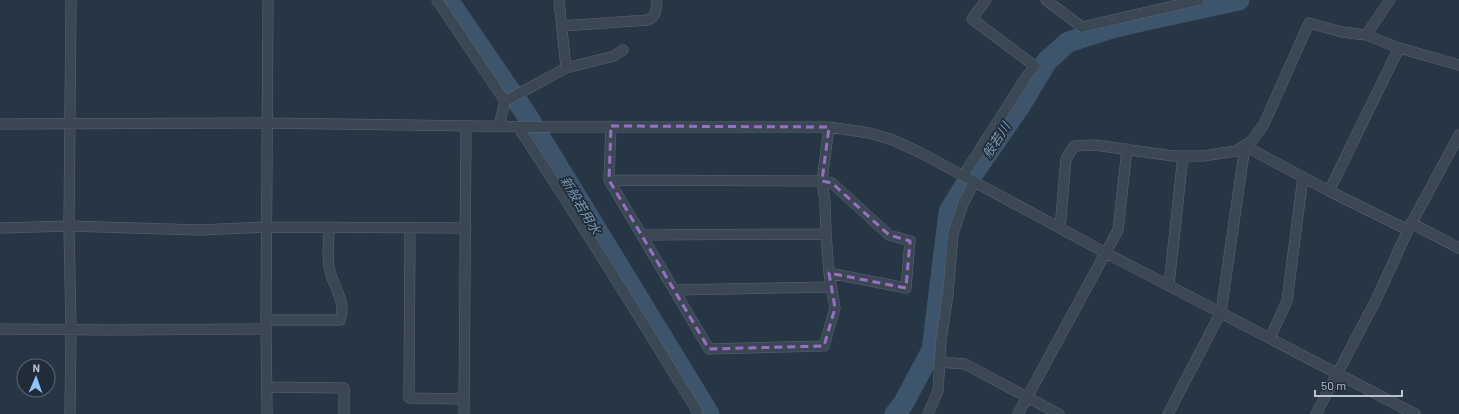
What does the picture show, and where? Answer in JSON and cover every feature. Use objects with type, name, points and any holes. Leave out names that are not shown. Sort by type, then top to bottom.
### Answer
[{"type":"street","points":[[70,414],[71,330],[69,226],[71,0]]},
{"type":"street","points":[[267,414],[266,227],[268,0]]},
{"type":"street","points":[[437,0],[505,101]]},
{"type":"street","points":[[559,0],[566,68]]},
{"type":"street","points":[[562,26],[648,20],[652,18],[656,12],[657,0]]},
{"type":"street","points":[[963,176],[1027,76],[1036,66],[972,19],[986,0]]},
{"type":"street","points":[[1046,0],[1082,27],[1170,3],[1199,0]]},
{"type":"street","points":[[1366,35],[1390,0]]},
{"type":"street","points":[[1060,228],[1066,159],[1074,146],[1095,145],[1173,156],[1203,156],[1236,151],[1252,141],[1264,124],[1309,23],[1342,32],[1366,35],[1399,48],[1459,65]]},
{"type":"street","points":[[1329,191],[1399,48]]},
{"type":"street","points":[[498,126],[505,101],[566,68],[614,56],[623,50]]},
{"type":"street","points":[[0,124],[267,123],[522,127],[829,127],[869,133],[893,140],[921,153],[1106,253],[1415,414]]},
{"type":"street","points":[[464,414],[466,126]]},
{"type":"street","points":[[611,126],[609,180],[709,349],[824,346],[835,308],[829,273],[826,234],[826,202],[822,181],[829,127]]},
{"type":"street","points":[[522,127],[696,413]]},
{"type":"street","points":[[1316,414],[1376,300],[1410,227],[1459,135]]},
{"type":"street","points":[[1244,146],[1329,191],[1459,248]]},
{"type":"street","points":[[1168,414],[1221,312],[1244,146]]},
{"type":"street","points":[[1018,414],[1118,230],[1127,149]]},
{"type":"street","points":[[1168,285],[1183,156]]},
{"type":"street","points":[[1270,338],[1287,301],[1303,177]]},
{"type":"street","points":[[609,180],[822,181],[832,183],[889,235],[910,240],[906,288],[829,273]]},
{"type":"street","points":[[928,414],[938,391],[939,362],[948,294],[953,234],[963,204],[974,182]]},
{"type":"street","points":[[0,228],[69,226],[200,230],[266,227],[466,228]]},
{"type":"street","points":[[0,329],[71,330],[266,325],[340,320],[343,313],[342,302],[332,283],[328,266],[329,228]]},
{"type":"street","points":[[410,228],[409,398],[464,399]]},
{"type":"street","points":[[642,235],[826,234]]},
{"type":"street","points":[[674,290],[831,287]]},
{"type":"street","points":[[939,362],[965,364],[1060,414]]},
{"type":"street","points":[[267,387],[344,388],[344,414]]},
{"type":"highlighted area","points":[[611,126],[829,127],[822,181],[832,183],[889,235],[910,241],[906,288],[829,273],[835,308],[824,346],[709,349],[609,180]]},
{"type":"waterway","name":"新般若用水","points":[[448,0],[526,114],[709,414]]},
{"type":"waterway","name":"般若川","points":[[895,414],[903,404],[932,350],[949,212],[964,187],[1020,106],[1047,61],[1068,42],[1112,28],[1239,0]]}]
